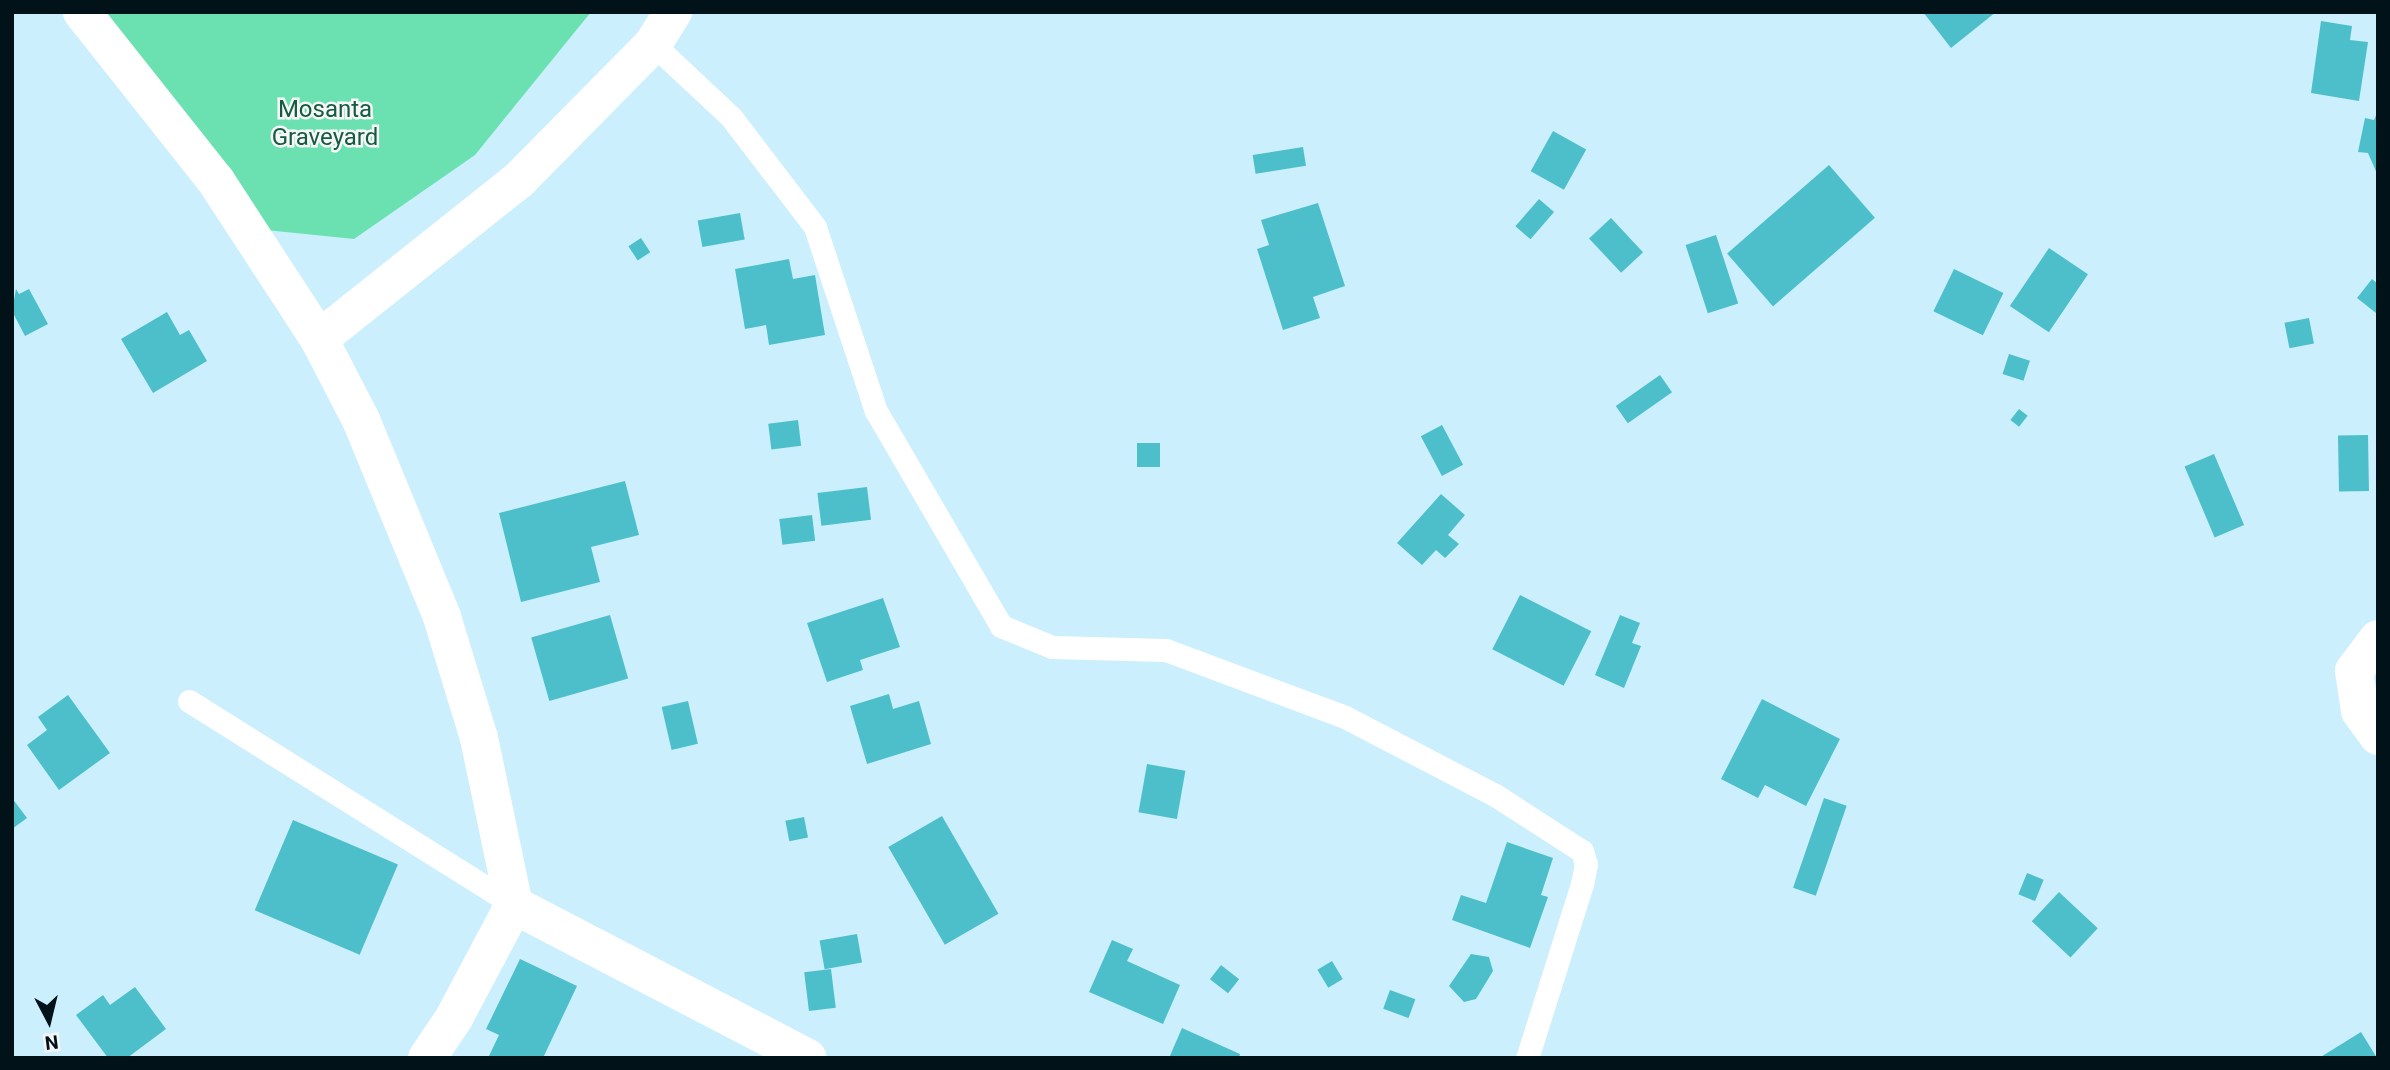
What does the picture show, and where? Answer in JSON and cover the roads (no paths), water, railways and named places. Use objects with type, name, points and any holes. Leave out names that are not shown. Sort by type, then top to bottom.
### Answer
[{"type":"street","points":[[82,12],[216,181],[319,339],[361,420],[442,617],[479,738],[514,905],[454,1018],[427,1058]]},
{"type":"street","points":[[319,339],[519,180],[653,44],[673,12]]},
{"type":"street","points":[[2378,639],[2354,671],[2360,711],[2378,736]]},
{"type":"street","points":[[514,905],[808,1058]]},
{"type":"lane","points":[[653,44],[731,117],[815,227],[876,411],[1001,626],[1052,647],[1166,650],[1345,717],[1494,795],[1582,851],[1586,864],[1582,884],[1527,1058]]},
{"type":"lane","points":[[190,701],[514,905]]},
{"type":"park label","name":"Mosanta Graveyard","points":[[325,124]]}]
